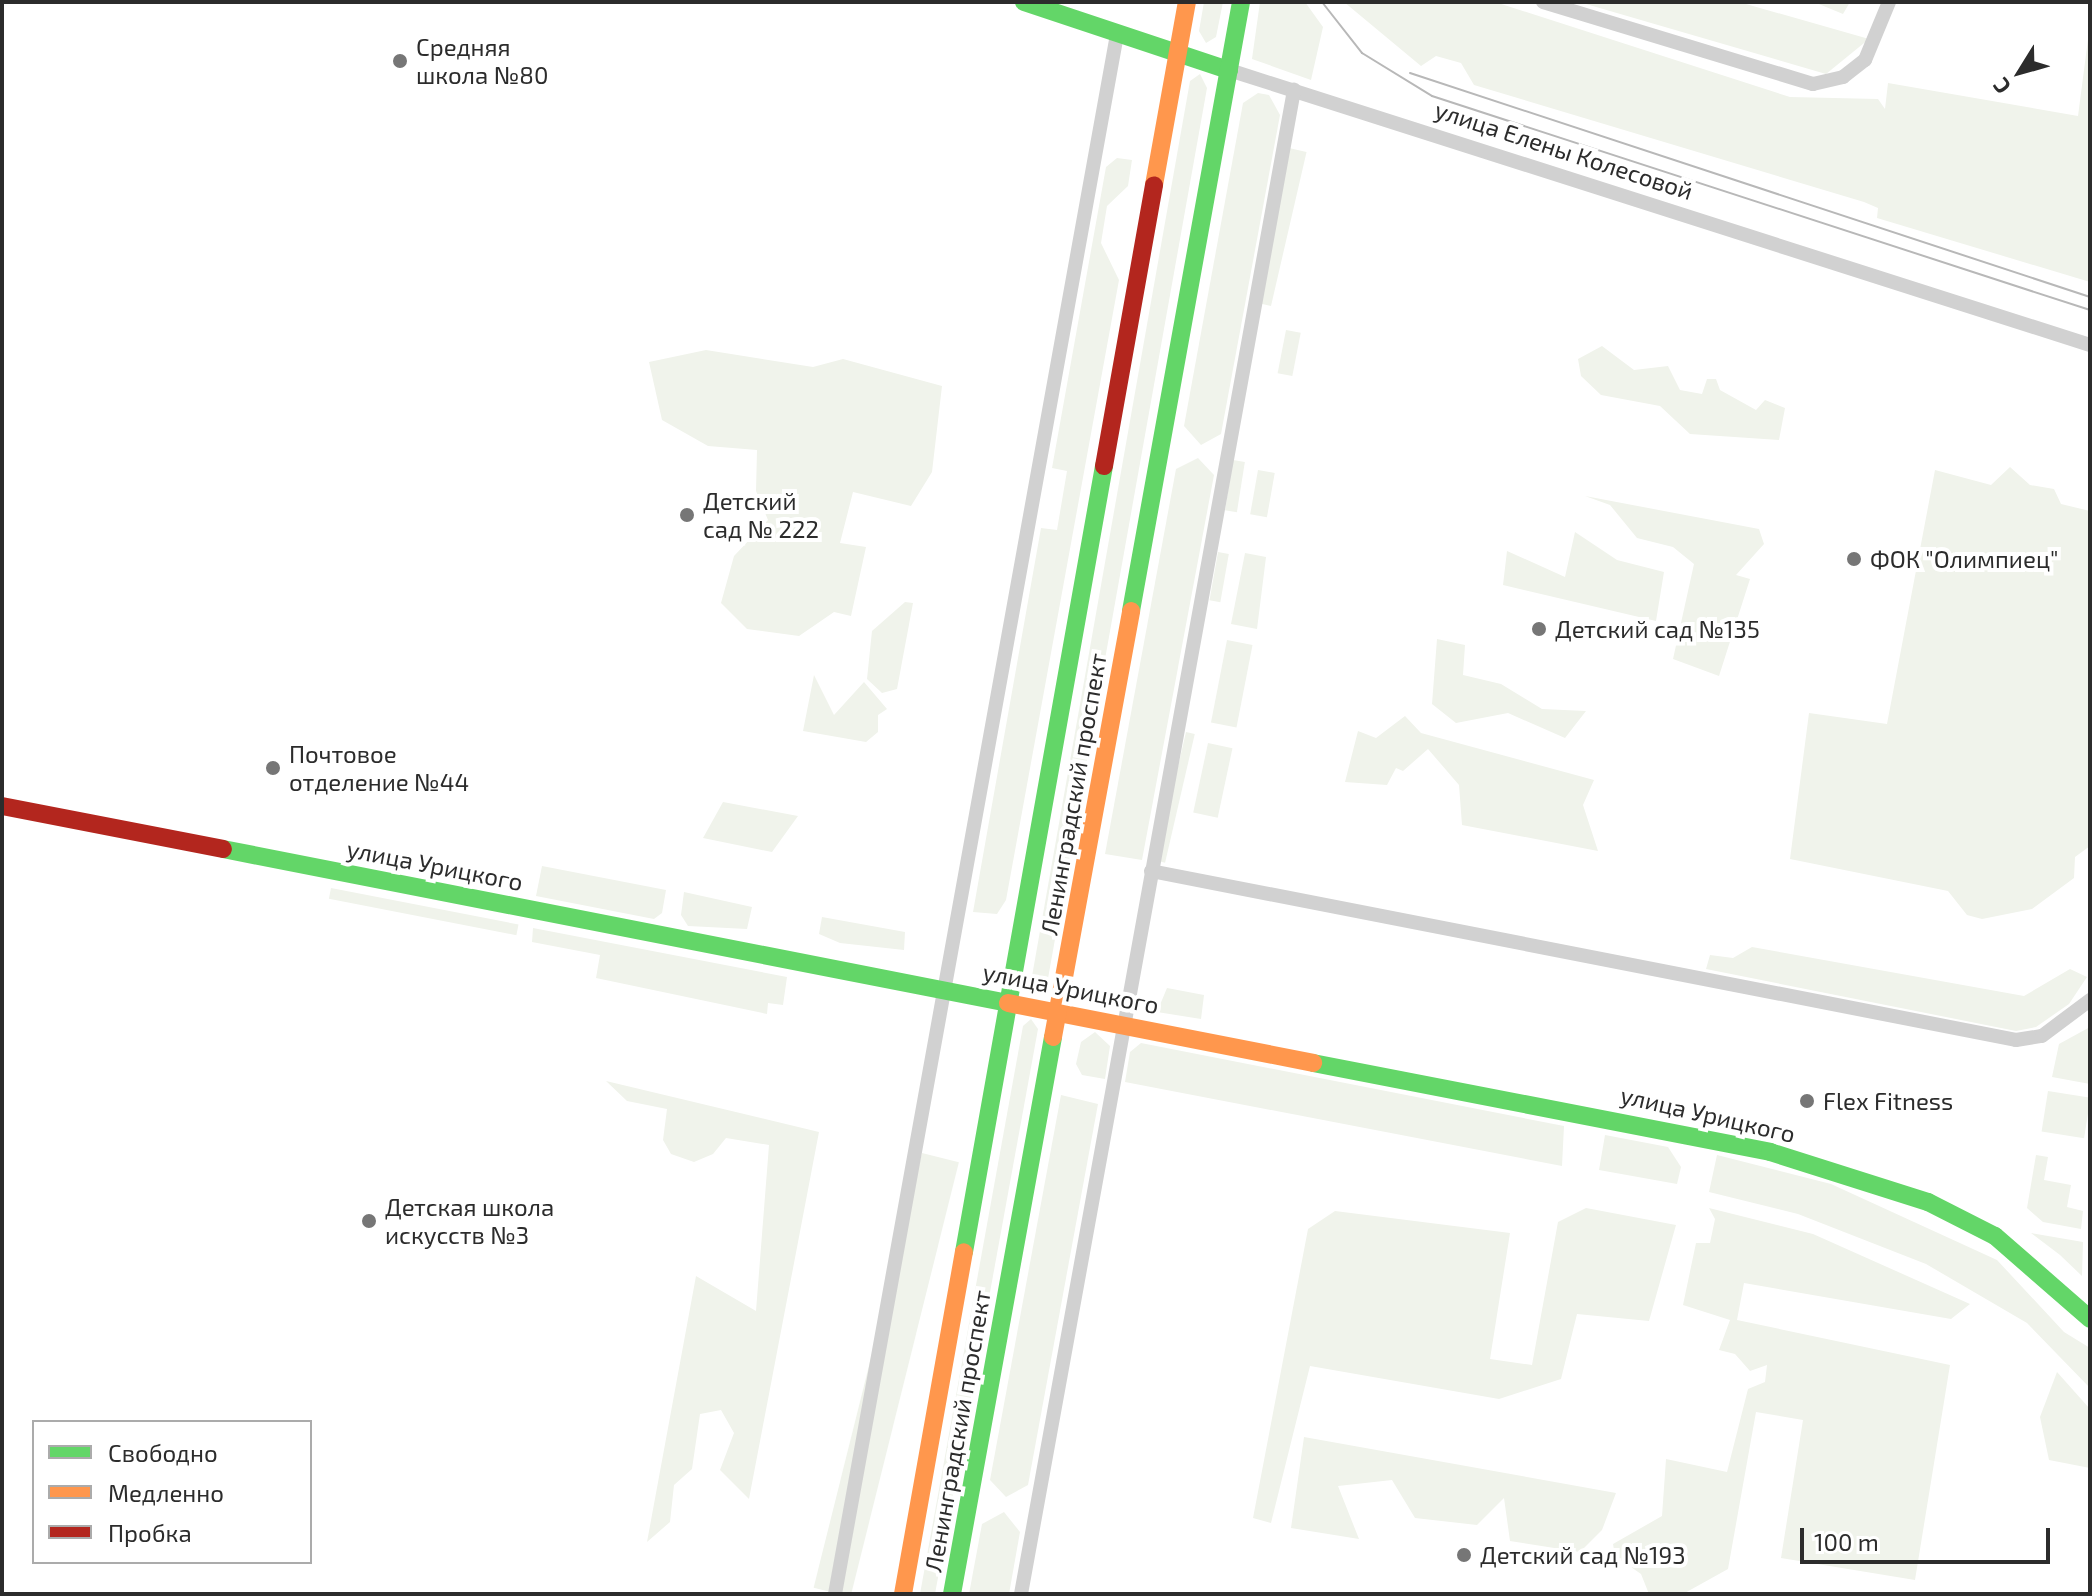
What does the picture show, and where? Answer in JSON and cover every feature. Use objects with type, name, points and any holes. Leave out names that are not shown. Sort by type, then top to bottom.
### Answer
[{"type":"main road","name":"улица Елены Колесовой","points":[[1024,2],[1229,70]]},
{"type":"main road","name":"Ленинградский проспект","points":[[903,1594],[1187,2]]},
{"type":"main road","name":"Ленинградский проспект","points":[[952,1594],[1241,2]]},
{"type":"main road","name":"улица Урицкого","points":[[2,806],[1639,1122],[1837,1169],[1995,1236],[2090,1319]]},
{"type":"street","points":[[1543,2],[1813,84],[1843,77],[1865,60],[1889,2]]},
{"type":"street","points":[[835,1594],[1117,34]]},
{"type":"street","name":"улица Елены Колесовой","points":[[1229,70],[2090,345]]},
{"type":"street","points":[[1021,1594],[1294,90]]},
{"type":"street","points":[[1151,871],[2016,1040],[2042,1036],[2090,1000]]},
{"type":"shaded area","points":[[1204,2],[1223,2],[1216,37],[1206,43],[1199,31]]},
{"type":"shaded area","points":[[1260,2],[1305,2],[1323,27],[1311,80],[1252,59]]},
{"type":"shaded area","points":[[1344,2],[1495,2],[1790,97],[1878,99],[1885,109],[1888,83],[2078,116],[2090,24],[2090,282],[1877,218],[1878,208],[1864,202],[1474,85],[1461,63],[1436,56],[1421,66]]},
{"type":"shaded area","points":[[1579,2],[1739,2],[1869,39],[1826,74]]},
{"type":"shaded area","points":[[1814,2],[1850,2],[1843,14]]},
{"type":"shaded area","points":[[1200,74],[1207,88],[1047,984],[1038,991],[1031,982],[1190,81]]},
{"type":"shaded area","points":[[1258,93],[1269,95],[1280,115],[1221,434],[1201,445],[1184,426],[1243,103]]},
{"type":"shaded area","points":[[1289,148],[1307,152],[1271,306],[1253,302]]},
{"type":"shaded area","points":[[1117,158],[1132,160],[1128,186],[1107,206],[1101,243],[1119,280],[1006,900],[997,914],[973,912],[1041,528],[1057,530],[1067,471],[1052,468],[1106,167]]},
{"type":"shaded area","points":[[1286,330],[1301,333],[1292,376],[1278,373]]},
{"type":"shaded area","points":[[1602,346],[1634,370],[1668,366],[1680,390],[1702,394],[1707,379],[1716,379],[1720,390],[1756,410],[1765,400],[1785,408],[1779,440],[1690,434],[1660,406],[1601,395],[1581,376],[1578,359]]},
{"type":"shaded area","points":[[706,350],[813,367],[843,359],[942,386],[932,472],[911,506],[853,492],[840,543],[866,547],[851,616],[834,612],[799,636],[747,629],[721,603],[734,556],[768,520],[756,491],[757,450],[708,446],[662,420],[649,362]]},
{"type":"shaded area","points":[[1198,458],[1214,475],[1142,860],[1105,854],[1176,469]]},
{"type":"shaded area","points":[[1233,460],[1245,462],[1237,512],[1225,510]]},
{"type":"shaded area","points":[[2010,467],[2030,485],[2054,489],[2061,504],[2090,511],[2090,846],[2075,857],[2074,878],[2032,909],[1982,919],[1967,915],[1948,891],[1790,859],[1809,713],[1887,724],[1935,470],[1991,485]]},
{"type":"shaded area","points":[[1258,470],[1275,473],[1267,517],[1250,514]]},
{"type":"shaded area","points":[[1585,496],[1759,529],[1764,544],[1736,575],[1750,579],[1719,676],[1673,659],[1694,564],[1673,547],[1637,538],[1610,505]]},
{"type":"shaded area","points":[[1575,532],[1617,560],[1664,572],[1656,621],[1503,585],[1507,551],[1565,577]]},
{"type":"shaded area","points":[[1218,552],[1229,554],[1220,602],[1209,600]]},
{"type":"shaded area","points":[[1245,553],[1266,557],[1257,629],[1231,624]]},
{"type":"shaded area","points":[[905,602],[913,603],[897,689],[882,693],[867,679],[872,631]]},
{"type":"shaded area","points":[[1437,639],[1465,645],[1463,675],[1501,684],[1542,709],[1586,711],[1565,738],[1508,713],[1456,723],[1432,704]]},
{"type":"shaded area","points":[[1227,640],[1253,645],[1236,727],[1211,722]]},
{"type":"shaded area","points":[[814,675],[834,715],[864,682],[887,709],[878,715],[878,732],[866,742],[803,731]]},
{"type":"shaded area","points":[[1405,716],[1421,733],[1594,780],[1583,805],[1598,851],[1462,825],[1459,785],[1428,749],[1403,771],[1396,768],[1387,785],[1345,782],[1358,731],[1376,738]]},
{"type":"shaded area","points":[[1186,732],[1195,734],[1165,863],[1156,861]]},
{"type":"shaded area","points":[[1208,743],[1232,748],[1218,818],[1193,812]]},
{"type":"shaded area","points":[[723,802],[798,816],[772,852],[703,838]]},
{"type":"shaded area","points":[[542,866],[666,890],[662,913],[654,919],[536,896]]},
{"type":"shaded area","points":[[331,888],[518,924],[516,935],[329,899]]},
{"type":"shaded area","points":[[684,892],[752,907],[747,929],[688,926],[681,915]]},
{"type":"shaded area","points":[[822,917],[905,932],[904,950],[840,943],[819,934]]},
{"type":"shaded area","points":[[533,928],[787,977],[783,1005],[768,1003],[767,1014],[596,978],[600,955],[532,942]]},
{"type":"shaded area","points":[[1752,947],[2024,996],[2070,969],[2087,977],[2069,1004],[2036,1027],[2016,1031],[1706,969],[1710,955],[1733,958]]},
{"type":"shaded area","points":[[1167,988],[1204,995],[1201,1019],[1157,1012]]},
{"type":"shaded area","points":[[1031,1019],[1038,1029],[935,1594],[920,1594],[1023,1026]]},
{"type":"shaded area","points":[[2090,1027],[2090,1084],[2052,1077],[2059,1044]]},
{"type":"shaded area","points":[[1095,1032],[1110,1046],[1105,1079],[1082,1075],[1076,1064],[1081,1042]]},
{"type":"shaded area","points":[[1141,1043],[1564,1126],[1562,1166],[1125,1082],[1130,1052]]},
{"type":"shaded area","points":[[606,1081],[819,1132],[749,1499],[720,1470],[734,1433],[721,1410],[700,1414],[692,1469],[674,1485],[670,1522],[647,1542],[696,1276],[756,1311],[769,1145],[726,1138],[713,1154],[694,1162],[671,1154],[663,1140],[667,1109],[627,1101]]},
{"type":"shaded area","points":[[2048,1091],[2090,1098],[2084,1138],[2042,1131]]},
{"type":"shaded area","points":[[1061,1095],[1098,1104],[1028,1485],[1006,1497],[990,1480]]},
{"type":"shaded area","points":[[1605,1135],[1668,1147],[1681,1167],[1677,1184],[1599,1170]]},
{"type":"shaded area","points":[[922,1153],[959,1162],[851,1594],[814,1588]]},
{"type":"shaded area","points":[[1717,1155],[1831,1184],[1997,1260],[2064,1332],[2090,1348],[2090,1388],[2027,1323],[1926,1264],[1798,1214],[1709,1192]]},
{"type":"shaded area","points":[[2036,1155],[2048,1157],[2044,1180],[2071,1185],[2067,1207],[2083,1211],[2081,1229],[2043,1222],[2027,1208]]},
{"type":"shaded area","points":[[1586,1208],[1676,1225],[1649,1321],[1577,1314],[1561,1379],[1499,1399],[1310,1366],[1271,1523],[1253,1518],[1308,1229],[1335,1211],[1510,1233],[1490,1359],[1532,1365],[1558,1222]]},
{"type":"shaded area","points":[[1709,1208],[1813,1234],[1970,1304],[1951,1319],[1744,1283],[1737,1320],[1950,1365],[1915,1580],[1781,1558],[1803,1420],[1756,1412],[1728,1569],[1683,1594],[1649,1594],[1641,1574],[1615,1556],[1613,1544],[1662,1516],[1666,1459],[1727,1472],[1748,1389],[1765,1382],[1767,1365],[1750,1371],[1735,1354],[1719,1350],[1730,1320],[1683,1305],[1696,1243],[1710,1243],[1715,1219]]},
{"type":"shaded area","points":[[2031,1233],[2083,1242],[2082,1276],[2060,1255]]},
{"type":"shaded area","points":[[2057,1372],[2090,1409],[2090,1468],[2049,1460],[2040,1417]]},
{"type":"shaded area","points":[[1304,1437],[1616,1493],[1602,1530],[1580,1552],[1510,1541],[1504,1498],[1477,1525],[1415,1518],[1392,1480],[1338,1486],[1359,1539],[1291,1528]]},
{"type":"shaded area","points":[[1004,1512],[1020,1532],[1009,1594],[969,1594],[982,1524]]},
{"type":"tram line","points":[[1322,2],[1362,53],[1432,96],[2090,310]]},
{"type":"tram line","points":[[1410,73],[2090,297]]},
{"type":"traffic: fast","points":[[1024,2],[1229,70]]},
{"type":"traffic: fast","points":[[1131,611],[1241,2]]},
{"type":"traffic: fast","points":[[964,1252],[1104,466]]},
{"type":"traffic: fast","points":[[223,849],[1008,1003]]},
{"type":"traffic: fast","points":[[952,1594],[1053,1037]]},
{"type":"traffic: fast","points":[[1313,1063],[1770,1152],[1928,1202],[1995,1236],[2090,1319]]},
{"type":"traffic: slow","points":[[1154,185],[1187,2]]},
{"type":"traffic: slow","points":[[1053,1037],[1131,611]]},
{"type":"traffic: slow","points":[[1008,1003],[1313,1063]]},
{"type":"traffic: slow","points":[[903,1594],[964,1252]]},
{"type":"traffic: jam","points":[[1104,466],[1154,185]]},
{"type":"traffic: jam","points":[[2,806],[223,849]]},
{"type":"place","name":"Средняя школа №80","points":[[400,61]]},
{"type":"place","name":"Детский сад № 222","points":[[687,515]]},
{"type":"place","name":"ФОК \"Олимпиец\"","points":[[1854,559]]},
{"type":"place","name":"Детский сад №135","points":[[1539,629]]},
{"type":"place","name":"Почтовое отделение №44","points":[[273,768]]},
{"type":"place","name":"Flex Fitness","points":[[1807,1101]]},
{"type":"place","name":"Детская школа искусств №3","points":[[369,1221]]},
{"type":"place","name":"Детский сад №193","points":[[1464,1555]]}]
